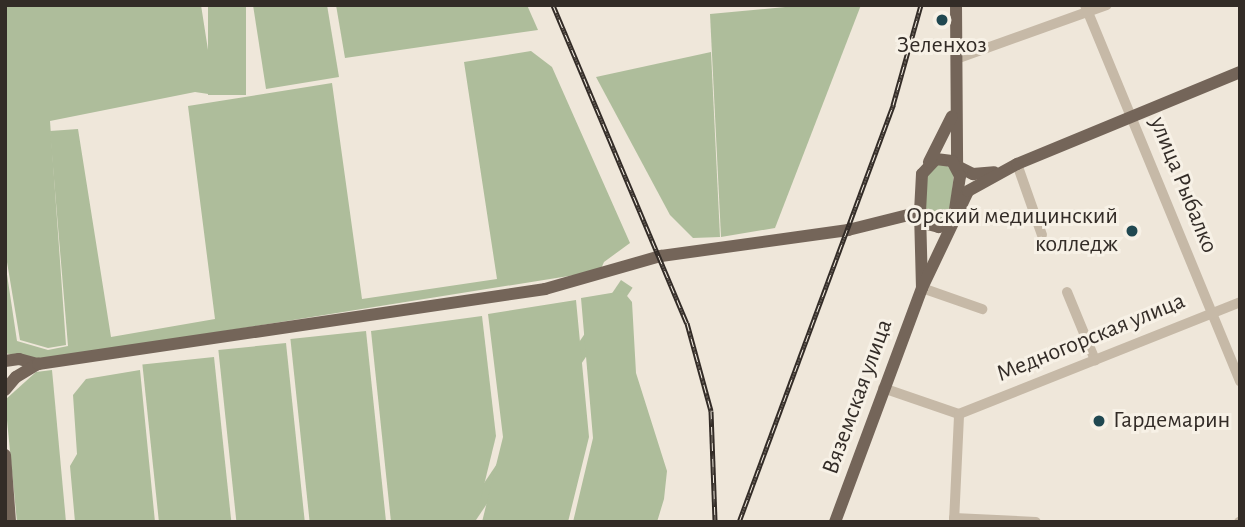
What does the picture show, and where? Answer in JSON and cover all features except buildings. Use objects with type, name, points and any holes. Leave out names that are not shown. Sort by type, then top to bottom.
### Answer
[{"type":"main road","points":[[954,216],[961,180],[957,166],[956,5]]},
{"type":"main road","points":[[927,164],[943,158],[982,174],[1017,164],[1240,72]]},
{"type":"main road","points":[[922,288],[921,176],[946,134],[956,99]]},
{"type":"main road","points":[[920,212],[935,226],[946,224],[972,188],[1017,164]]},
{"type":"main road","points":[[5,390],[16,377],[38,364],[545,289],[661,256],[848,230],[920,212]]},
{"type":"main road","name":"Вяземская улица","points":[[835,522],[883,388],[922,288],[954,216]]},
{"type":"main road","points":[[5,362],[19,359],[38,364]]},
{"type":"main road","points":[[5,455],[10,522]]},
{"type":"street","points":[[956,59],[1087,9],[1107,5]]},
{"type":"street","name":"улица Рыбалко","points":[[1087,9],[1134,117],[1240,381]]},
{"type":"street","points":[[1017,164],[1042,235]]},
{"type":"street","points":[[922,288],[982,309]]},
{"type":"street","points":[[1067,292],[1095,360]]},
{"type":"street","name":"Медногорская улица","points":[[959,414],[1240,302]]},
{"type":"street","points":[[883,388],[959,414],[954,520],[1036,522]]},
{"type":"green space","points":[[5,5],[201,5],[215,95],[195,92],[50,121],[66,345],[48,348],[20,340],[5,250]]},
{"type":"green space","points":[[208,5],[246,5],[246,95],[208,95]]},
{"type":"green space","points":[[253,5],[327,5],[339,77],[266,89]]},
{"type":"green space","points":[[336,5],[527,5],[538,30],[345,58]]},
{"type":"green space","points":[[806,5],[861,5],[775,228],[721,237],[710,14]]},
{"type":"green space","points":[[531,51],[552,67],[630,243],[604,262],[600,271],[36,361],[5,353],[5,261],[17,341],[48,350],[68,346],[50,131],[78,129],[111,337],[215,319],[188,106],[332,83],[362,299],[497,279],[464,62]]},
{"type":"green space","points":[[711,52],[720,237],[693,238],[670,215],[596,77]]},
{"type":"green space","points":[[935,165],[946,165],[954,172],[950,212],[937,223],[926,215],[926,177]]},
{"type":"green space","points":[[621,280],[633,288],[475,522],[458,522]]},
{"type":"green space","points":[[623,291],[632,302],[636,373],[667,471],[664,499],[657,522],[573,522],[593,438],[581,298]]},
{"type":"green space","points":[[576,300],[589,437],[568,522],[482,522],[503,437],[488,314]]},
{"type":"green space","points":[[482,316],[496,436],[475,522],[391,522],[371,331]]},
{"type":"green space","points":[[366,331],[386,522],[310,522],[290,339]]},
{"type":"green space","points":[[286,343],[305,522],[236,522],[218,350]]},
{"type":"green space","points":[[214,357],[231,522],[159,522],[142,365]]},
{"type":"green space","points":[[52,370],[66,522],[17,522],[5,400],[36,372]]},
{"type":"green space","points":[[140,370],[155,522],[75,522],[70,466],[77,454],[73,395],[86,379]]},
{"type":"railway","points":[[553,5],[687,323],[711,411],[715,522]]},
{"type":"railway","points":[[739,522],[893,105],[921,5]]},
{"type":"place","name":"Зеленхоз","points":[[942,20]]},
{"type":"place","name":"Орский медицинский колледж","points":[[1132,231]]},
{"type":"place","name":"Гардемарин","points":[[1099,421]]}]
